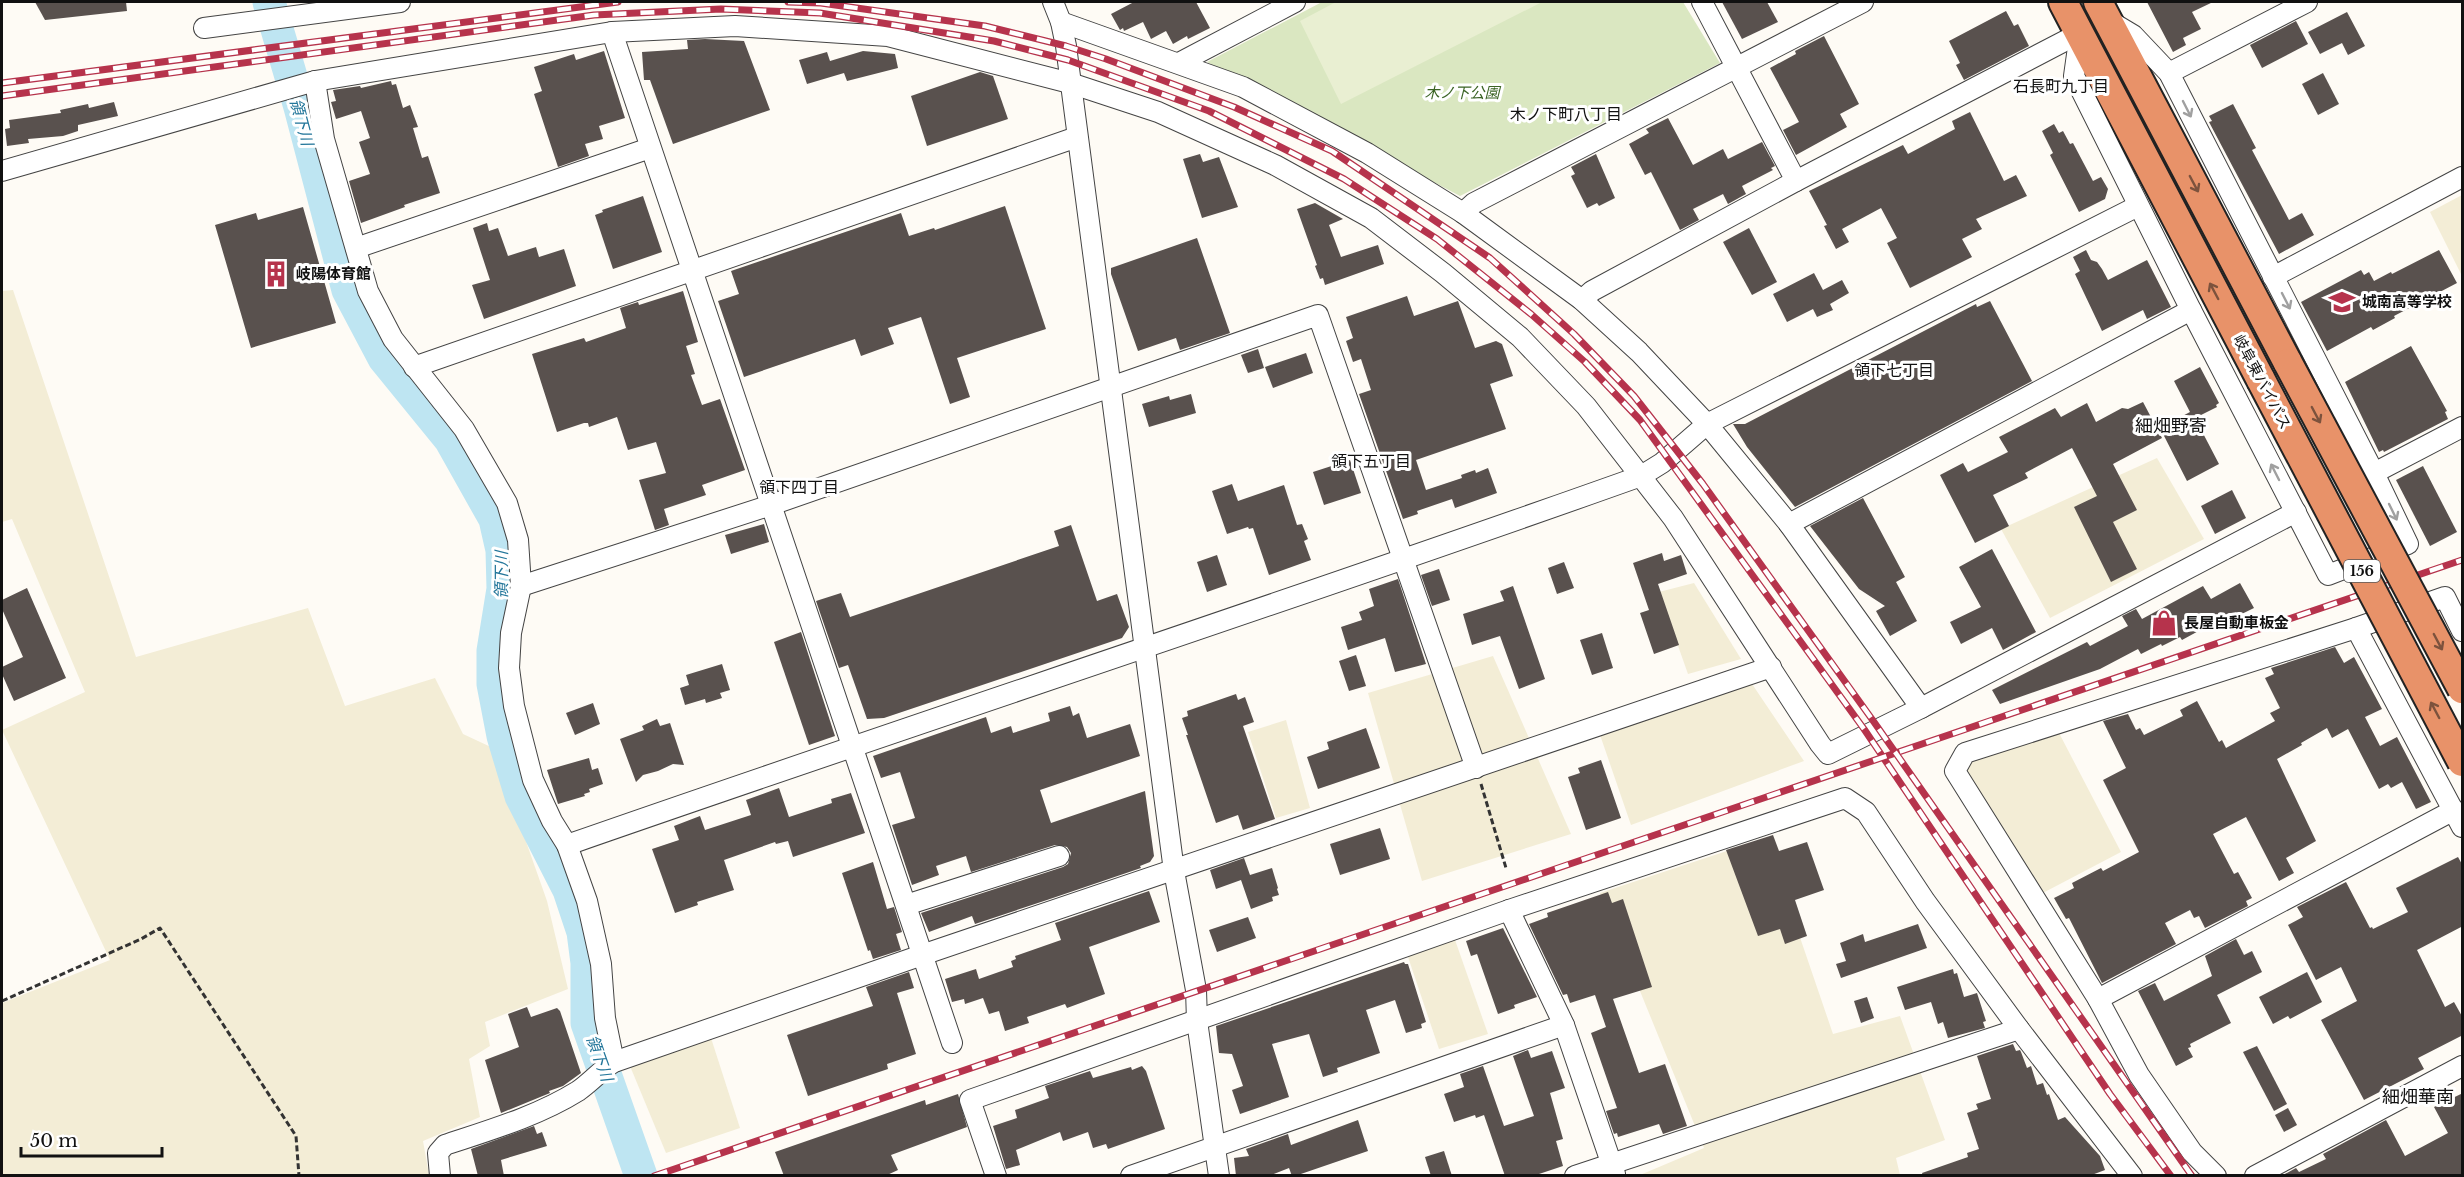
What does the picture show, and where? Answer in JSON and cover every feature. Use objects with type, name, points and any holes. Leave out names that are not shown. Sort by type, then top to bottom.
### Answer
[{"type":"highway","name":"岐阜東バイパス","points":[[2063,2],[2463,762]]},
{"type":"highway","name":"156","points":[[2103,11],[2463,689]]},
{"type":"street","points":[[204,28],[400,2]]},
{"type":"street","points":[[1053,2],[1061,22],[1070,83],[1174,871],[1196,990],[1197,1021],[1219,1176]]},
{"type":"street","points":[[1179,63],[1295,2]]},
{"type":"street","points":[[1702,2],[1796,181]]},
{"type":"street","points":[[1463,213],[1474,203],[1863,2]]},
{"type":"street","points":[[2169,73],[2307,2]]},
{"type":"street","points":[[2080,33],[2074,76],[2138,206],[2328,575],[2408,544],[2374,473],[2169,73],[2133,35],[2103,11]]},
{"type":"street","points":[[1061,22],[1179,63],[1253,92],[1367,153],[1463,213],[1582,300],[1639,352],[1707,424],[1789,524],[1921,708]]},
{"type":"street","points":[[2,171],[311,82],[612,32],[735,26],[888,36],[1070,83],[1158,112],[1275,165],[1371,218],[1443,273],[1521,338],[1586,406],[1673,518],[1828,754],[1921,708],[2296,512]]},
{"type":"street","points":[[612,32],[952,1043]]},
{"type":"street","points":[[1582,300],[1592,291],[1796,181],[2080,33]]},
{"type":"street","points":[[311,82],[324,140],[368,291],[393,339],[464,429],[507,503],[518,540],[520,586],[511,633],[508,668],[514,706],[533,780],[552,821],[567,845],[590,911],[601,964],[611,1064]]},
{"type":"street","points":[[414,367],[1077,137]]},
{"type":"street","points":[[356,248],[650,148]]},
{"type":"street","points":[[2273,277],[2463,177]]},
{"type":"street","points":[[567,845],[852,746],[1403,561],[1641,476],[1662,463],[1707,424],[2138,206]]},
{"type":"street","points":[[1789,524],[2191,310]]},
{"type":"street","points":[[520,586],[771,505],[1318,315],[1476,768]]},
{"type":"street","points":[[2374,473],[2463,427]]},
{"type":"street","points":[[2216,1176],[2192,1152],[2139,1075],[2098,999],[1955,771],[1965,753],[2356,628],[2454,594],[2463,631]]},
{"type":"street","points":[[2098,999],[2458,819],[2356,628]]},
{"type":"street","points":[[440,1176],[438,1153],[445,1145],[504,1125],[546,1107],[580,1090],[611,1064],[922,955],[1771,667]]},
{"type":"street","points":[[996,1176],[970,1100],[1509,910],[1845,798],[1866,812],[1925,901],[2019,1029],[2132,1176]]},
{"type":"street","points":[[906,905],[1059,856]]},
{"type":"street","points":[[1509,910],[1564,1025],[1614,1169]]},
{"type":"street","points":[[1131,1176],[1564,1025]]},
{"type":"street","points":[[1575,1176],[1614,1169],[2019,1029]]},
{"type":"street","points":[[2254,1176],[2463,1066]]},
{"type":"path","points":[[1476,768],[1506,868]]},
{"type":"path","points":[[2,1001],[141,939],[160,928],[296,1136],[299,1176]]},
{"type":"shaded area","points":[[2462,195],[2462,276],[2430,212]]},
{"type":"shaded area","points":[[13,290],[136,657],[308,608],[345,706],[435,678],[463,734],[493,748],[547,901],[568,989],[485,1022],[490,1046],[469,1059],[480,1117],[423,1141],[429,1175],[2,1175],[2,1003],[110,960],[2,730],[85,692],[12,519],[2,522],[2,291]]},
{"type":"shaded area","points":[[2157,458],[2204,539],[2050,618],[2001,529]]},
{"type":"shaded area","points":[[1694,583],[1741,659],[1688,674],[1659,592]]},
{"type":"shaded area","points":[[1493,656],[1571,834],[1422,881],[1368,693]]},
{"type":"shaded area","points":[[1748,678],[1804,761],[1631,825],[1599,732]]},
{"type":"shaded area","points":[[1286,720],[1310,808],[1276,818],[1248,732]]},
{"type":"shaded area","points":[[2058,731],[2121,852],[2039,895],[1957,772],[1965,760]]},
{"type":"shaded area","points":[[1766,838],[1833,1034],[1900,1016],[1945,1140],[1896,1158],[1900,1175],[1640,1175],[1704,1148],[1600,893]]},
{"type":"shaded area","points":[[1454,937],[1488,1034],[1439,1049],[1407,954]]},
{"type":"shaded area","points":[[711,1038],[740,1128],[666,1153],[630,1066]]},
{"type":"green space","name":"木ノ下公園","points":[[1322,2],[1683,2],[1720,63],[1460,196],[1207,62]]},
{"type":"green space","points":[[1336,2],[1542,2],[1341,104],[1300,21]]},
{"type":"building","points":[[35,2],[126,2],[127,11],[45,20]]},
{"type":"building","points":[[1134,2],[1196,2],[1210,28],[1173,44],[1166,31],[1151,39],[1143,22],[1124,31],[1123,28],[1120,30],[1111,14]]},
{"type":"building","points":[[1722,2],[1767,2],[1778,22],[1742,39]]},
{"type":"building","points":[[2147,2],[2213,2],[2192,12],[2201,29],[2183,38],[2186,45],[2173,52]]},
{"type":"building","points":[[2006,11],[2014,26],[2018,24],[2029,46],[1964,80],[1956,65],[1960,63],[1949,41]]},
{"type":"building","points":[[2347,12],[2365,46],[2348,55],[2342,43],[2320,54],[2308,32]]},
{"type":"building","points":[[2296,21],[2308,44],[2262,68],[2250,45]]},
{"type":"building","points":[[1824,36],[1859,104],[1840,114],[1847,127],[1796,155],[1783,130],[1799,122],[1770,68],[1796,54],[1795,51]]},
{"type":"building","points":[[687,40],[744,41],[770,110],[673,144],[650,80],[644,80],[642,52],[688,49]]},
{"type":"building","points":[[604,51],[625,118],[599,126],[603,139],[585,144],[589,156],[558,167],[534,94],[542,91],[534,67],[574,54],[576,60]]},
{"type":"building","points":[[863,51],[895,54],[898,68],[847,81],[844,73],[807,84],[799,60],[827,52],[830,61]]},
{"type":"building","points":[[980,72],[993,76],[1008,119],[927,146],[911,96]]},
{"type":"building","points":[[2323,73],[2339,104],[2318,115],[2302,84]]},
{"type":"building","points":[[391,81],[392,85],[396,84],[403,108],[410,105],[418,127],[413,128],[422,158],[428,156],[440,193],[361,223],[349,181],[370,174],[359,142],[370,138],[361,111],[336,119],[331,102],[336,101],[333,90],[360,86],[361,88]]},
{"type":"building","points":[[114,102],[118,116],[78,125],[78,131],[63,136],[28,139],[29,143],[7,146],[5,129],[10,128],[9,120],[61,113],[60,110],[88,104],[89,108]]},
{"type":"building","points":[[2233,104],[2256,148],[2252,150],[2289,220],[2302,213],[2314,235],[2279,254],[2209,122],[2212,121],[2209,116]]},
{"type":"building","points":[[1970,112],[2004,181],[2016,175],[2027,196],[1976,219],[1982,229],[1962,239],[1972,257],[1910,288],[1887,243],[1897,238],[1881,208],[1842,229],[1849,242],[1836,249],[1824,226],[1827,225],[1809,191],[1903,145],[1908,154],[1955,129],[1952,121]]},
{"type":"building","points":[[1668,118],[1693,165],[1723,149],[1728,159],[1762,142],[1775,166],[1771,168],[1773,170],[1742,186],[1746,194],[1728,204],[1723,194],[1693,209],[1699,220],[1680,230],[1651,172],[1645,175],[1629,144],[1649,133],[1646,129]]},
{"type":"building","points":[[2054,124],[2059,133],[2063,131],[2070,144],[2073,143],[2093,181],[2101,177],[2108,189],[2105,199],[2079,212],[2050,155],[2053,153],[2042,131]]},
{"type":"building","points":[[1200,154],[1203,162],[1219,157],[1238,207],[1202,218],[1183,159]]},
{"type":"building","points":[[1596,154],[1615,198],[1599,206],[1597,203],[1587,208],[1571,176],[1575,174],[1571,167]]},
{"type":"building","points":[[643,196],[662,252],[613,269],[595,215],[603,212],[602,210]]},
{"type":"building","points":[[1315,203],[1343,219],[1329,225],[1341,257],[1378,245],[1384,264],[1325,285],[1315,266],[1317,265],[1297,209]]},
{"type":"building","points":[[1005,206],[1046,329],[957,358],[970,397],[950,404],[921,317],[888,328],[894,344],[861,356],[855,339],[744,377],[718,301],[739,294],[731,271],[901,213],[909,236],[934,228],[935,230]]},
{"type":"building","name":"岐陽体育館","points":[[303,207],[336,323],[251,348],[215,225],[256,213],[258,220]]},
{"type":"building","points":[[487,223],[489,231],[498,228],[508,256],[536,247],[539,257],[564,249],[576,286],[484,319],[472,285],[490,280],[473,228]]},
{"type":"building","points":[[1749,228],[1777,282],[1752,295],[1723,242]]},
{"type":"building","points":[[1197,238],[1230,333],[1180,350],[1176,338],[1138,351],[1111,274],[1111,268]]},
{"type":"building","points":[[2086,250],[2091,260],[2097,262],[2108,280],[2147,260],[2171,307],[2147,319],[2143,310],[2102,331],[2075,274],[2080,271],[2073,257]]},
{"type":"building","points":[[2439,250],[2457,283],[2394,316],[2395,318],[2373,330],[2371,327],[2327,351],[2301,302],[2361,270],[2364,275],[2369,272],[2374,281]]},
{"type":"building","points":[[1814,273],[1823,290],[1842,280],[1849,293],[1830,304],[1833,310],[1817,317],[1813,309],[1787,322],[1773,294]]},
{"type":"building","points":[[683,291],[698,342],[686,346],[695,374],[691,375],[702,405],[720,399],[745,470],[702,485],[706,495],[664,509],[669,525],[655,530],[639,480],[666,473],[656,442],[628,450],[617,417],[589,427],[588,423],[584,423],[557,432],[532,354],[584,338],[586,342],[626,328],[620,308],[638,302],[639,305]]},
{"type":"building","points":[[1407,296],[1414,316],[1458,301],[1475,348],[1496,341],[1502,344],[1513,376],[1490,384],[1506,429],[1416,460],[1426,490],[1462,478],[1461,475],[1475,470],[1476,473],[1488,468],[1497,493],[1455,508],[1452,499],[1417,511],[1418,514],[1403,519],[1359,394],[1371,390],[1361,359],[1353,362],[1346,341],[1353,338],[1346,317]]},
{"type":"building","points":[[1990,301],[2032,381],[1795,507],[1747,447],[1733,424],[1745,424],[1976,304],[1977,307]]},
{"type":"building","points":[[2411,346],[2447,411],[2445,412],[2448,419],[2384,452],[2383,450],[2379,452],[2345,382]]},
{"type":"building","points":[[1258,349],[1264,368],[1248,373],[1241,355]]},
{"type":"building","points":[[1306,353],[1313,373],[1273,388],[1265,367]]},
{"type":"building","points":[[2200,367],[2219,403],[2217,407],[2195,418],[2219,464],[2187,481],[2160,428],[2190,412],[2174,381]]},
{"type":"building","points":[[1191,394],[1196,413],[1149,427],[1142,404],[1169,396],[1170,400]]},
{"type":"building","points":[[2143,402],[2162,438],[2113,464],[2137,510],[2113,522],[2137,569],[2111,582],[2074,507],[2097,496],[2072,448],[2025,473],[2028,478],[1993,495],[2009,526],[1975,543],[1940,475],[1963,463],[1968,472],[2008,452],[1999,437],[2055,408],[2061,417],[2087,403],[2096,422],[2122,408],[2128,409]]},
{"type":"building","points":[[1350,460],[1361,493],[1324,505],[1313,472]]},
{"type":"building","points":[[2423,466],[2457,532],[2430,546],[2396,480]]},
{"type":"building","points":[[1232,484],[1238,501],[1284,485],[1297,525],[1302,524],[1308,539],[1304,541],[1311,560],[1269,575],[1253,528],[1248,527],[1227,534],[1212,491]]},
{"type":"building","points":[[2232,490],[2246,518],[2215,534],[2201,506]]},
{"type":"building","points":[[1863,498],[1905,577],[1896,582],[1917,621],[1890,636],[1876,611],[1885,606],[1859,589],[1810,526]]},
{"type":"building","points":[[764,524],[769,542],[731,554],[725,535]]},
{"type":"building","points":[[1071,525],[1097,601],[1117,594],[1129,627],[1122,638],[884,718],[867,719],[848,665],[839,668],[816,601],[841,593],[850,617],[1059,546],[1054,531]]},
{"type":"building","points":[[1992,549],[2036,632],[2003,650],[1992,628],[1961,644],[1950,622],[1981,607],[1959,567]]},
{"type":"building","points":[[1662,553],[1664,561],[1681,555],[1687,574],[1658,584],[1679,645],[1654,654],[1640,613],[1649,610],[1633,563]]},
{"type":"building","points":[[1217,555],[1227,585],[1207,592],[1197,562]]},
{"type":"building","points":[[1564,562],[1574,588],[1557,594],[1548,568]]},
{"type":"building","points":[[1439,569],[1450,600],[1432,606],[1421,575]]},
{"type":"building","points":[[1398,579],[1426,664],[1395,672],[1385,638],[1348,650],[1341,627],[1362,620],[1359,612],[1374,606],[1369,589]]},
{"type":"building","points":[[2240,583],[2254,608],[2217,626],[2215,622],[2182,640],[2180,637],[2141,654],[2138,649],[2100,669],[2000,704],[1992,690],[2087,642],[2090,646],[2128,626],[2122,616],[2136,609],[2142,619],[2203,586],[2211,599]]},
{"type":"building","points":[[1513,586],[1545,679],[1519,689],[1500,636],[1472,645],[1463,614],[1504,601],[1500,591]]},
{"type":"building","points":[[27,588],[66,678],[14,701],[2,674],[2,667],[23,657],[2,609],[2,600]]},
{"type":"building","points":[[801,632],[835,736],[809,745],[774,642]]},
{"type":"building","points":[[1602,633],[1613,668],[1592,675],[1580,640]]},
{"type":"building","points":[[2335,647],[2344,663],[2354,657],[2382,709],[2365,717],[2380,746],[2397,737],[2431,802],[2416,809],[2402,782],[2391,788],[2388,784],[2379,789],[2348,729],[2332,738],[2327,728],[2277,759],[2316,841],[2286,858],[2294,873],[2279,881],[2246,817],[2213,834],[2234,874],[2238,872],[2252,898],[2246,901],[2248,906],[2205,928],[2199,916],[2194,918],[2190,910],[2165,923],[2176,944],[2102,983],[2069,918],[2066,919],[2054,898],[2074,888],[2072,883],[2101,868],[2103,871],[2139,852],[2103,780],[2126,768],[2103,721],[2128,714],[2136,730],[2140,728],[2144,735],[2183,716],[2180,710],[2197,701],[2219,742],[2222,740],[2226,748],[2275,721],[2270,713],[2280,708],[2265,678],[2274,674],[2271,668]]},
{"type":"building","points":[[1356,655],[1366,686],[1349,691],[1339,661]]},
{"type":"building","points":[[722,664],[730,690],[720,693],[722,698],[706,703],[705,699],[685,705],[680,688],[689,685],[686,675]]},
{"type":"building","points":[[1236,694],[1238,700],[1245,697],[1254,722],[1243,726],[1275,819],[1243,830],[1238,815],[1216,823],[1182,718],[1188,716],[1187,711]]},
{"type":"building","points":[[593,703],[600,724],[575,735],[566,713]]},
{"type":"building","points":[[1070,706],[1073,716],[1079,713],[1087,738],[1130,724],[1140,756],[1040,790],[1051,823],[1145,791],[1154,856],[1150,862],[1140,866],[1141,868],[1047,900],[975,924],[972,916],[929,932],[921,913],[1063,867],[1068,864],[1071,853],[1067,847],[1055,845],[971,872],[966,856],[936,866],[939,875],[912,885],[892,825],[915,818],[900,772],[881,778],[873,756],[986,717],[991,733],[1011,726],[1013,733],[1050,721],[1048,713]]},
{"type":"building","points":[[657,719],[660,726],[670,723],[684,765],[673,764],[643,775],[636,782],[620,739],[644,730],[642,726]]},
{"type":"building","points":[[1366,728],[1380,768],[1318,789],[1307,757],[1329,749],[1327,742]]},
{"type":"building","points":[[589,758],[592,770],[598,768],[603,784],[589,789],[590,792],[584,794],[585,796],[558,804],[547,770]]},
{"type":"building","points":[[1601,760],[1621,818],[1586,830],[1568,777],[1580,773],[1578,768]]},
{"type":"building","points":[[779,788],[789,817],[832,803],[831,799],[851,793],[865,833],[793,857],[788,841],[776,844],[775,842],[724,860],[734,890],[697,902],[698,905],[675,913],[652,849],[679,840],[674,826],[700,816],[705,830],[751,815],[746,800]]},
{"type":"building","points":[[1380,828],[1390,859],[1340,875],[1330,844]]},
{"type":"building","points":[[1773,835],[1779,851],[1807,842],[1824,890],[1795,900],[1807,936],[1785,944],[1780,929],[1758,936],[1726,850]]},
{"type":"building","points":[[2458,857],[2463,866],[2463,926],[2417,950],[2445,1007],[2454,1002],[2463,1018],[2463,1035],[2418,1058],[2424,1069],[2364,1100],[2321,1020],[2357,1001],[2341,967],[2316,980],[2288,925],[2303,917],[2297,907],[2346,882],[2370,928],[2373,929],[2408,912],[2396,888]]},
{"type":"building","points":[[1244,858],[1250,875],[1272,868],[1279,895],[1272,897],[1273,901],[1251,909],[1241,880],[1216,889],[1210,870]]},
{"type":"building","points":[[873,862],[887,909],[894,907],[902,932],[896,934],[901,950],[873,959],[870,950],[868,951],[842,873]]},
{"type":"building","points":[[1149,891],[1160,922],[1089,947],[1105,994],[1067,1008],[1065,1004],[1027,1017],[1029,1023],[1005,1031],[999,1011],[989,1014],[983,998],[965,1004],[964,999],[952,1002],[945,979],[976,969],[979,979],[1013,967],[1011,961],[1016,959],[1015,956],[1061,940],[1055,923]]},
{"type":"building","points":[[1608,892],[1612,903],[1623,899],[1652,987],[1613,999],[1639,1073],[1665,1064],[1687,1126],[1663,1134],[1659,1124],[1618,1137],[1617,1133],[1614,1134],[1606,1111],[1617,1108],[1591,1033],[1606,1027],[1595,995],[1570,1003],[1567,994],[1563,995],[1529,924],[1548,917],[1547,913]]},
{"type":"building","points":[[1248,917],[1256,938],[1217,952],[1209,930]]},
{"type":"building","points":[[1918,924],[1927,948],[1841,978],[1836,964],[1846,961],[1840,943],[1863,934],[1865,942]]},
{"type":"building","points":[[1503,928],[1537,997],[1514,1005],[1515,1008],[1498,1014],[1477,954],[1471,956],[1466,941]]},
{"type":"building","points":[[2236,939],[2244,955],[2252,951],[2262,972],[2217,995],[2231,1023],[2190,1044],[2191,1047],[2188,1048],[2193,1057],[2176,1066],[2138,991],[2155,983],[2164,1001],[2212,976],[2205,956]]},
{"type":"building","points":[[1404,962],[1408,964],[1426,1022],[1421,1024],[1422,1028],[1406,1033],[1395,1000],[1366,1010],[1380,1053],[1337,1068],[1338,1072],[1323,1077],[1309,1034],[1272,1044],[1289,1097],[1240,1114],[1232,1090],[1243,1086],[1232,1054],[1219,1053],[1216,1026]]},
{"type":"building","points":[[1953,969],[1954,974],[1957,973],[1964,997],[1977,993],[1986,1021],[1983,1022],[1985,1028],[1948,1038],[1943,1022],[1938,1024],[1931,1002],[1905,1010],[1897,987]]},
{"type":"building","points":[[909,972],[914,988],[897,993],[916,1054],[887,1064],[888,1069],[808,1096],[787,1035],[873,1006],[866,987]]},
{"type":"building","points":[[2307,972],[2322,1002],[2290,1019],[2288,1016],[2273,1024],[2259,997]]},
{"type":"building","points":[[1867,997],[1874,1018],[1861,1023],[1854,1001]]},
{"type":"building","points":[[527,1007],[531,1017],[557,1008],[560,1011],[581,1073],[563,1086],[549,1091],[550,1093],[501,1113],[485,1060],[519,1047],[508,1014]]},
{"type":"building","points":[[2013,1044],[2016,1051],[2020,1050],[2027,1068],[2031,1066],[2037,1085],[2043,1083],[2058,1120],[2065,1117],[2100,1156],[2105,1170],[2089,1176],[1923,1176],[1922,1173],[1968,1157],[1967,1153],[1979,1149],[1967,1113],[1978,1109],[1976,1104],[1991,1099],[1977,1056]]},
{"type":"building","points":[[2257,1046],[2287,1104],[2274,1111],[2243,1052]]},
{"type":"building","points":[[1528,1050],[1531,1058],[1552,1051],[1565,1088],[1550,1093],[1563,1139],[1556,1141],[1563,1166],[1533,1176],[1505,1176],[1484,1115],[1476,1118],[1475,1115],[1454,1122],[1444,1094],[1464,1087],[1460,1074],[1483,1066],[1504,1126],[1534,1116],[1513,1056]]},
{"type":"building","points":[[1142,1066],[1146,1071],[1165,1129],[1108,1149],[1106,1144],[1093,1148],[1088,1132],[1063,1141],[1060,1132],[1016,1150],[1020,1165],[1006,1169],[993,1126],[1017,1118],[1015,1110],[1049,1098],[1045,1086],[1090,1071],[1093,1078]]},
{"type":"building","points":[[2463,1093],[2463,1176],[2283,1175],[2296,1168],[2299,1172],[2326,1159],[2323,1154],[2386,1120],[2405,1156],[2448,1133],[2434,1107]]},
{"type":"building","points":[[958,1094],[967,1127],[891,1155],[898,1170],[885,1176],[784,1176],[775,1152],[925,1100],[926,1105]]},
{"type":"building","points":[[2288,1108],[2297,1125],[2284,1132],[2275,1115]]},
{"type":"building","points":[[1358,1120],[1368,1151],[1295,1176],[1292,1176],[1289,1168],[1269,1176],[1236,1176],[1234,1158],[1249,1156],[1246,1149],[1288,1134],[1291,1145]]},
{"type":"building","points":[[534,1126],[537,1134],[542,1132],[547,1146],[501,1160],[504,1176],[478,1176],[471,1149]]},
{"type":"building","points":[[1444,1151],[1452,1176],[1431,1176],[1425,1157]]},
{"type":"waterway","name":"領下川","points":[[269,2],[300,107],[348,290],[384,358],[450,439],[495,519],[502,550],[503,589],[493,651],[493,684],[503,736],[521,796],[569,890],[583,932],[587,963],[587,1023],[641,1176]]},
{"type":"railway","points":[[2,83],[618,2]]},
{"type":"railway","points":[[788,2],[821,3],[985,26],[1066,46],[1106,59],[1234,107],[1332,151],[1490,258],[1574,334],[1634,396],[1703,484],[1874,722],[2192,1176]]},
{"type":"railway","points":[[2,96],[594,15],[721,9],[820,13],[994,41],[1068,60],[1209,111],[1344,179],[1437,239],[1531,314],[1585,362],[1640,420],[1864,729],[2110,1094],[2171,1176]]},
{"type":"railway","points":[[654,1176],[2462,560]]},
{"type":"place","name":"岐陽体育館","points":[[276,274]]},
{"type":"place","name":"城南高等学校","points":[[2342,302]]},
{"type":"place","name":"長屋自動車板金","points":[[2164,623]]},
{"type":"district","name":"石長町九丁目","points":[[2061,86]]},
{"type":"district","name":"木ノ下町八丁目","points":[[1566,114]]},
{"type":"district","name":"領下七丁目","points":[[1894,370]]},
{"type":"district","name":"細畑野寄","points":[[2171,426]]},
{"type":"district","name":"領下五丁目","points":[[1371,461]]},
{"type":"district","name":"領下四丁目","points":[[799,487]]},
{"type":"district","name":"細畑華南","points":[[2418,1097]]}]
